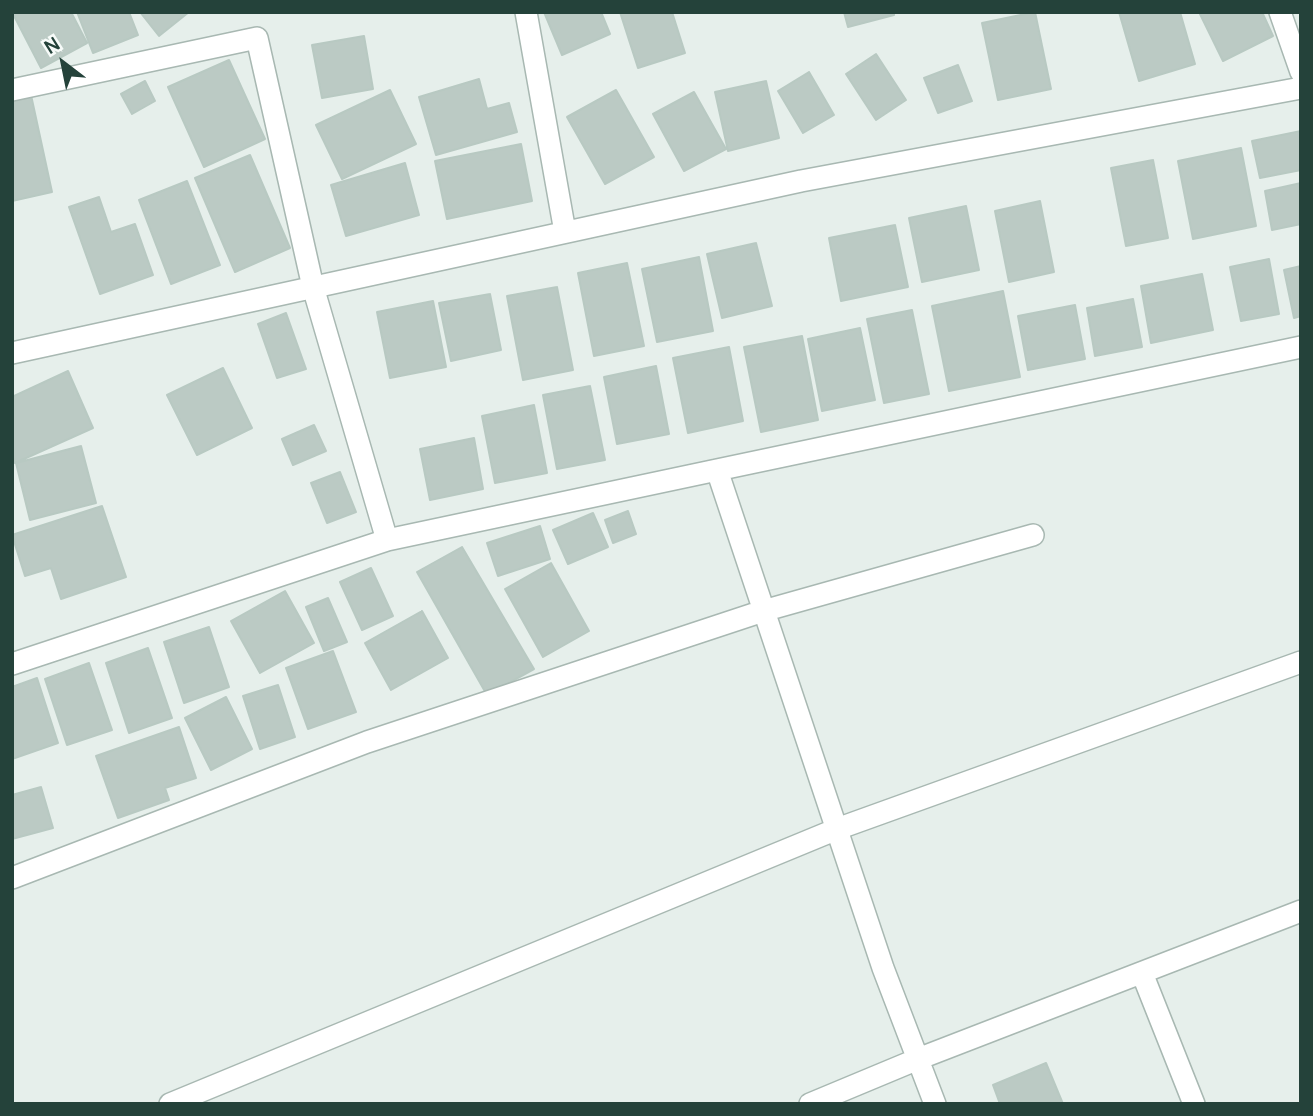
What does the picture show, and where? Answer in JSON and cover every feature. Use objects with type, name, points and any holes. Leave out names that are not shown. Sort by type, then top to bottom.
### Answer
[{"type":"street","points":[[526,12],[565,232]]},
{"type":"street","points":[[1280,12],[1301,72]]},
{"type":"street","points":[[12,90],[257,38],[313,287],[387,540]]},
{"type":"street","points":[[12,353],[801,181],[1301,88]]},
{"type":"street","points":[[14,658],[387,540],[1301,347]]},
{"type":"street","points":[[717,470],[883,968],[935,1104]]},
{"type":"street","points":[[12,878],[367,742],[763,611],[1033,535]]},
{"type":"street","points":[[170,1104],[837,828],[1301,662]]},
{"type":"street","points":[[810,1104],[918,1059],[1301,911]]},
{"type":"street","points":[[1142,972],[1194,1104]]},
{"type":"building","points":[[12,12],[71,12],[87,43],[41,68]]},
{"type":"building","points":[[77,12],[129,12],[138,35],[93,53]]},
{"type":"building","points":[[140,12],[189,12],[159,36]]},
{"type":"building","points":[[544,12],[601,12],[610,34],[562,55]]},
{"type":"building","points":[[620,12],[672,12],[685,53],[638,68]]},
{"type":"building","points":[[844,12],[894,12],[894,15],[848,27]]},
{"type":"building","points":[[1035,12],[1051,89],[998,100],[982,23]]},
{"type":"building","points":[[1119,12],[1180,12],[1195,64],[1139,81]]},
{"type":"building","points":[[1199,12],[1262,12],[1273,36],[1223,61]]},
{"type":"building","points":[[364,36],[373,89],[322,98],[312,45]]},
{"type":"building","points":[[876,54],[906,100],[876,120],[846,74]]},
{"type":"building","points":[[229,60],[265,139],[204,167],[168,87]]},
{"type":"building","points":[[958,65],[972,101],[938,113],[924,78]]},
{"type":"building","points":[[809,72],[834,115],[803,133],[778,91]]},
{"type":"building","points":[[479,79],[487,109],[509,103],[517,132],[436,155],[419,97]]},
{"type":"building","points":[[145,81],[155,101],[132,114],[121,94]]},
{"type":"building","points":[[766,81],[779,138],[728,151],[715,92]]},
{"type":"building","points":[[390,90],[416,144],[342,179],[316,125]]},
{"type":"building","points":[[616,90],[654,157],[605,184],[567,117]]},
{"type":"building","points":[[694,92],[726,149],[684,171],[653,114]]},
{"type":"building","points":[[31,95],[52,192],[12,201],[12,99]]},
{"type":"building","points":[[1301,131],[1301,170],[1260,178],[1252,141]]},
{"type":"building","points":[[521,144],[532,201],[447,219],[435,161]]},
{"type":"building","points":[[1241,148],[1256,226],[1193,239],[1178,161]]},
{"type":"building","points":[[250,155],[290,248],[235,272],[195,178]]},
{"type":"building","points":[[1153,160],[1168,238],[1126,246],[1111,168]]},
{"type":"building","points":[[405,163],[419,215],[346,236],[331,185]]},
{"type":"building","points":[[187,181],[220,265],[171,284],[139,200]]},
{"type":"building","points":[[1301,183],[1301,224],[1272,230],[1265,191]]},
{"type":"building","points":[[99,197],[111,232],[135,224],[153,275],[100,294],[69,207]]},
{"type":"building","points":[[1040,201],[1054,272],[1009,282],[995,211]]},
{"type":"building","points":[[966,206],[979,270],[922,282],[909,218]]},
{"type":"building","points":[[895,225],[908,287],[841,301],[829,238]]},
{"type":"building","points":[[756,243],[772,306],[722,318],[707,254]]},
{"type":"building","points":[[699,257],[713,331],[657,342],[642,269]]},
{"type":"building","points":[[1269,259],[1279,314],[1241,321],[1230,267]]},
{"type":"building","points":[[627,263],[644,346],[594,356],[578,273]]},
{"type":"building","points":[[1301,266],[1301,316],[1294,318],[1284,270]]},
{"type":"building","points":[[1202,274],[1213,330],[1151,343],[1141,286]]},
{"type":"building","points":[[557,287],[573,370],[523,380],[507,296]]},
{"type":"building","points":[[1003,291],[1020,377],[949,391],[932,306]]},
{"type":"building","points":[[490,294],[501,350],[451,361],[439,303]]},
{"type":"building","points":[[1133,299],[1142,347],[1095,356],[1087,308]]},
{"type":"building","points":[[433,301],[446,367],[390,378],[377,312]]},
{"type":"building","points":[[1075,305],[1085,359],[1028,370],[1018,316]]},
{"type":"building","points":[[912,310],[929,394],[884,403],[867,319]]},
{"type":"building","points":[[286,313],[306,369],[277,378],[258,324]]},
{"type":"building","points":[[860,328],[875,400],[822,411],[808,339]]},
{"type":"building","points":[[802,336],[818,420],[761,432],[744,347]]},
{"type":"building","points":[[729,347],[743,421],[688,433],[673,358]]},
{"type":"building","points":[[656,366],[669,434],[617,444],[604,377]]},
{"type":"building","points":[[223,368],[252,428],[197,455],[167,395]]},
{"type":"building","points":[[68,371],[93,428],[15,463],[12,457],[12,397]]},
{"type":"building","points":[[590,386],[605,460],[557,469],[543,395]]},
{"type":"building","points":[[534,405],[547,473],[495,483],[482,416]]},
{"type":"building","points":[[314,425],[326,451],[293,465],[282,439]]},
{"type":"building","points":[[474,438],[483,489],[430,500],[420,449]]},
{"type":"building","points":[[81,446],[96,503],[30,520],[16,463]]},
{"type":"building","points":[[340,472],[356,512],[327,523],[311,483]]},
{"type":"building","points":[[102,506],[126,577],[61,599],[51,568],[25,576],[12,535]]},
{"type":"building","points":[[628,511],[636,534],[613,543],[605,520]]},
{"type":"building","points":[[593,513],[608,547],[568,564],[553,530]]},
{"type":"building","points":[[540,526],[550,559],[498,576],[487,543]]},
{"type":"building","points":[[462,547],[534,669],[487,695],[417,572]]},
{"type":"building","points":[[551,563],[589,631],[543,657],[505,589]]},
{"type":"building","points":[[371,568],[393,616],[362,630],[340,582]]},
{"type":"building","points":[[285,591],[314,643],[260,673],[231,621]]},
{"type":"building","points":[[328,598],[347,642],[324,651],[306,607]]},
{"type":"building","points":[[422,611],[448,658],[391,690],[365,643]]},
{"type":"building","points":[[209,627],[229,687],[184,703],[164,642]]},
{"type":"building","points":[[148,648],[172,718],[129,733],[106,663]]},
{"type":"building","points":[[333,651],[356,712],[308,729],[286,668]]},
{"type":"building","points":[[89,663],[112,730],[67,745],[45,679]]},
{"type":"building","points":[[37,678],[58,743],[12,759],[12,687]]},
{"type":"building","points":[[278,685],[295,737],[260,749],[243,696]]},
{"type":"building","points":[[226,697],[252,749],[211,770],[185,718]]},
{"type":"building","points":[[179,727],[196,778],[165,788],[169,800],[118,818],[96,756]]},
{"type":"building","points":[[41,787],[53,828],[12,839],[12,795]]},
{"type":"building","points":[[1046,1063],[1063,1104],[1000,1104],[993,1085]]}]
